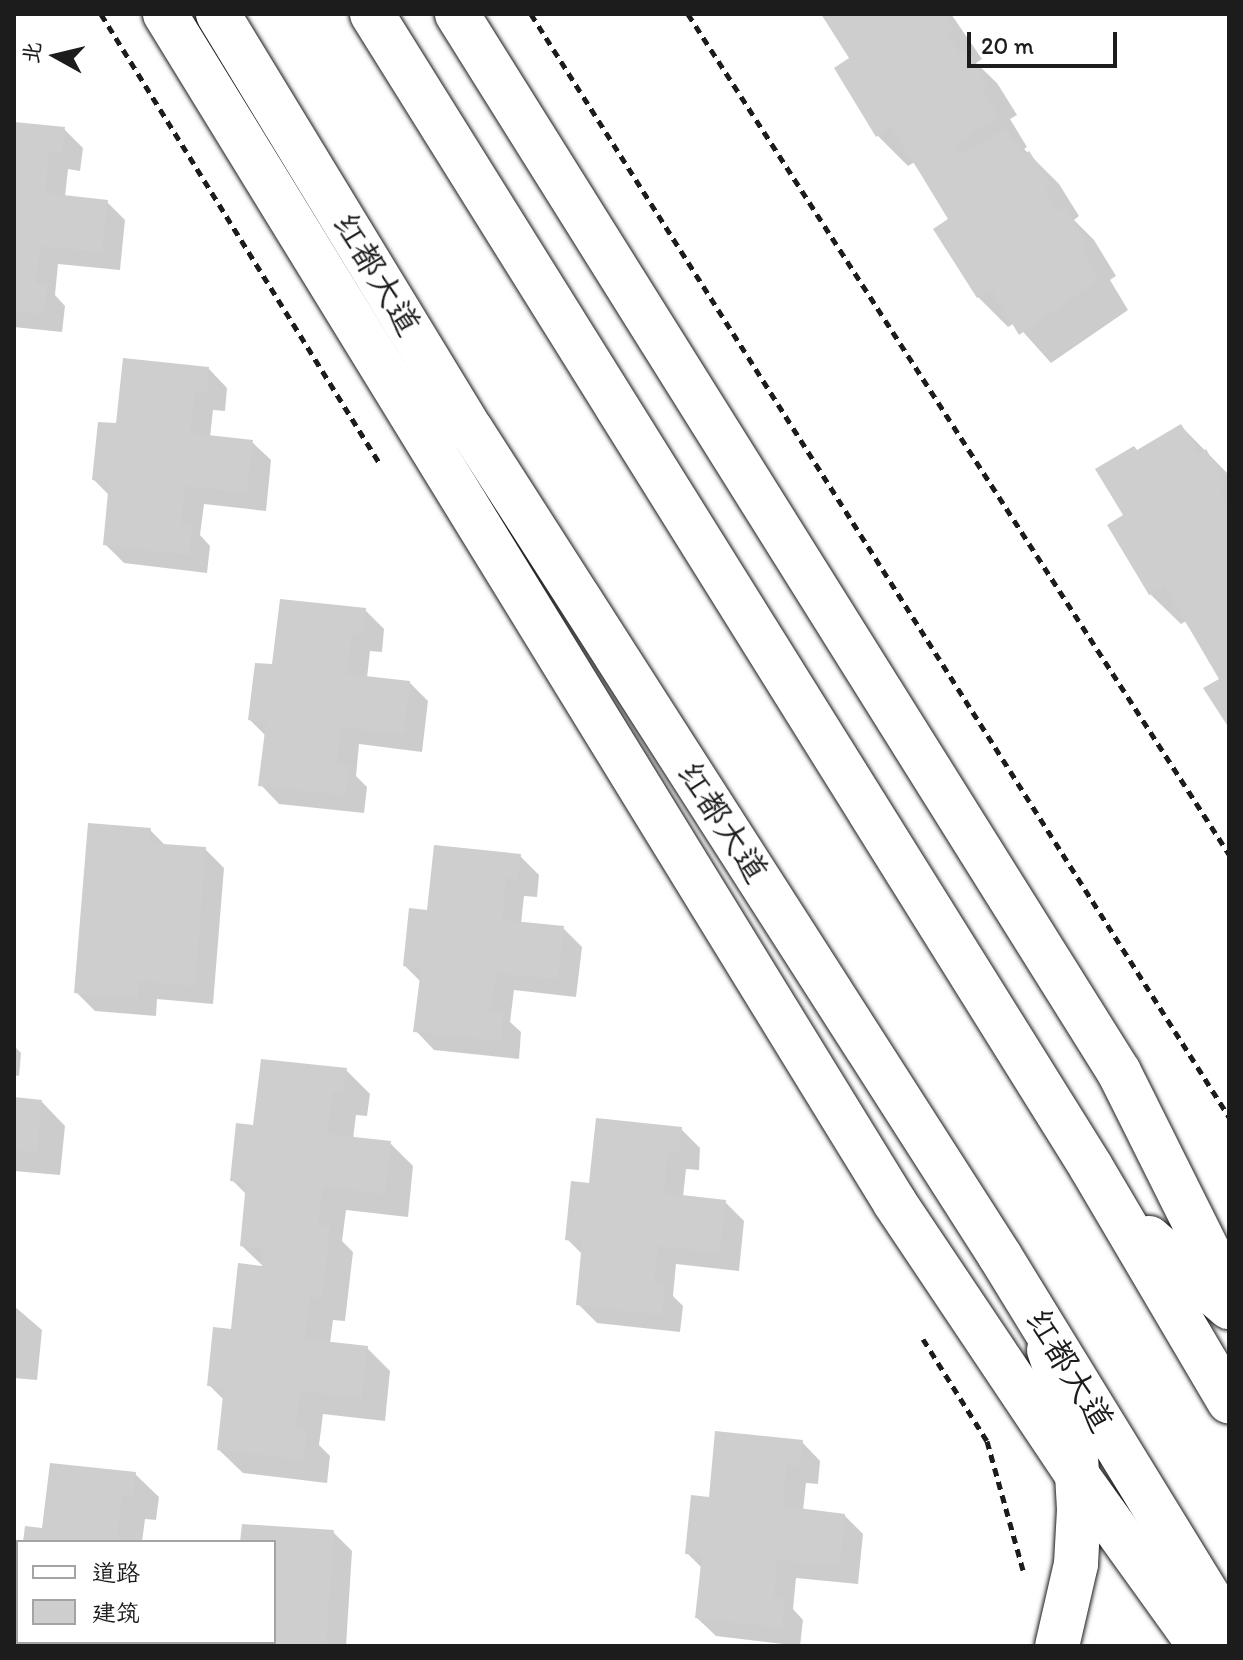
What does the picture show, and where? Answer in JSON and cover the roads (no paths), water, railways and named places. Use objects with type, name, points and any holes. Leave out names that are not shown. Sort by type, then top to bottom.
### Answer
[{"type":"main road","points":[[165,14],[895,1203],[1077,1475],[1200,1646]]},
{"type":"main road","name":"红都大道","points":[[218,14],[472,431],[1000,1256],[1229,1629]]},
{"type":"main road","points":[[372,14],[1091,1167],[1229,1401]]},
{"type":"main road","points":[[457,14],[1119,1072],[1229,1293]]},
{"type":"main road","points":[[1091,1167],[1127,1214],[1167,1257],[1229,1307]]},
{"type":"main road","points":[[1000,1256],[1028,1302],[1050,1352],[1067,1403],[1077,1475],[1076,1564],[1057,1646]]}]
